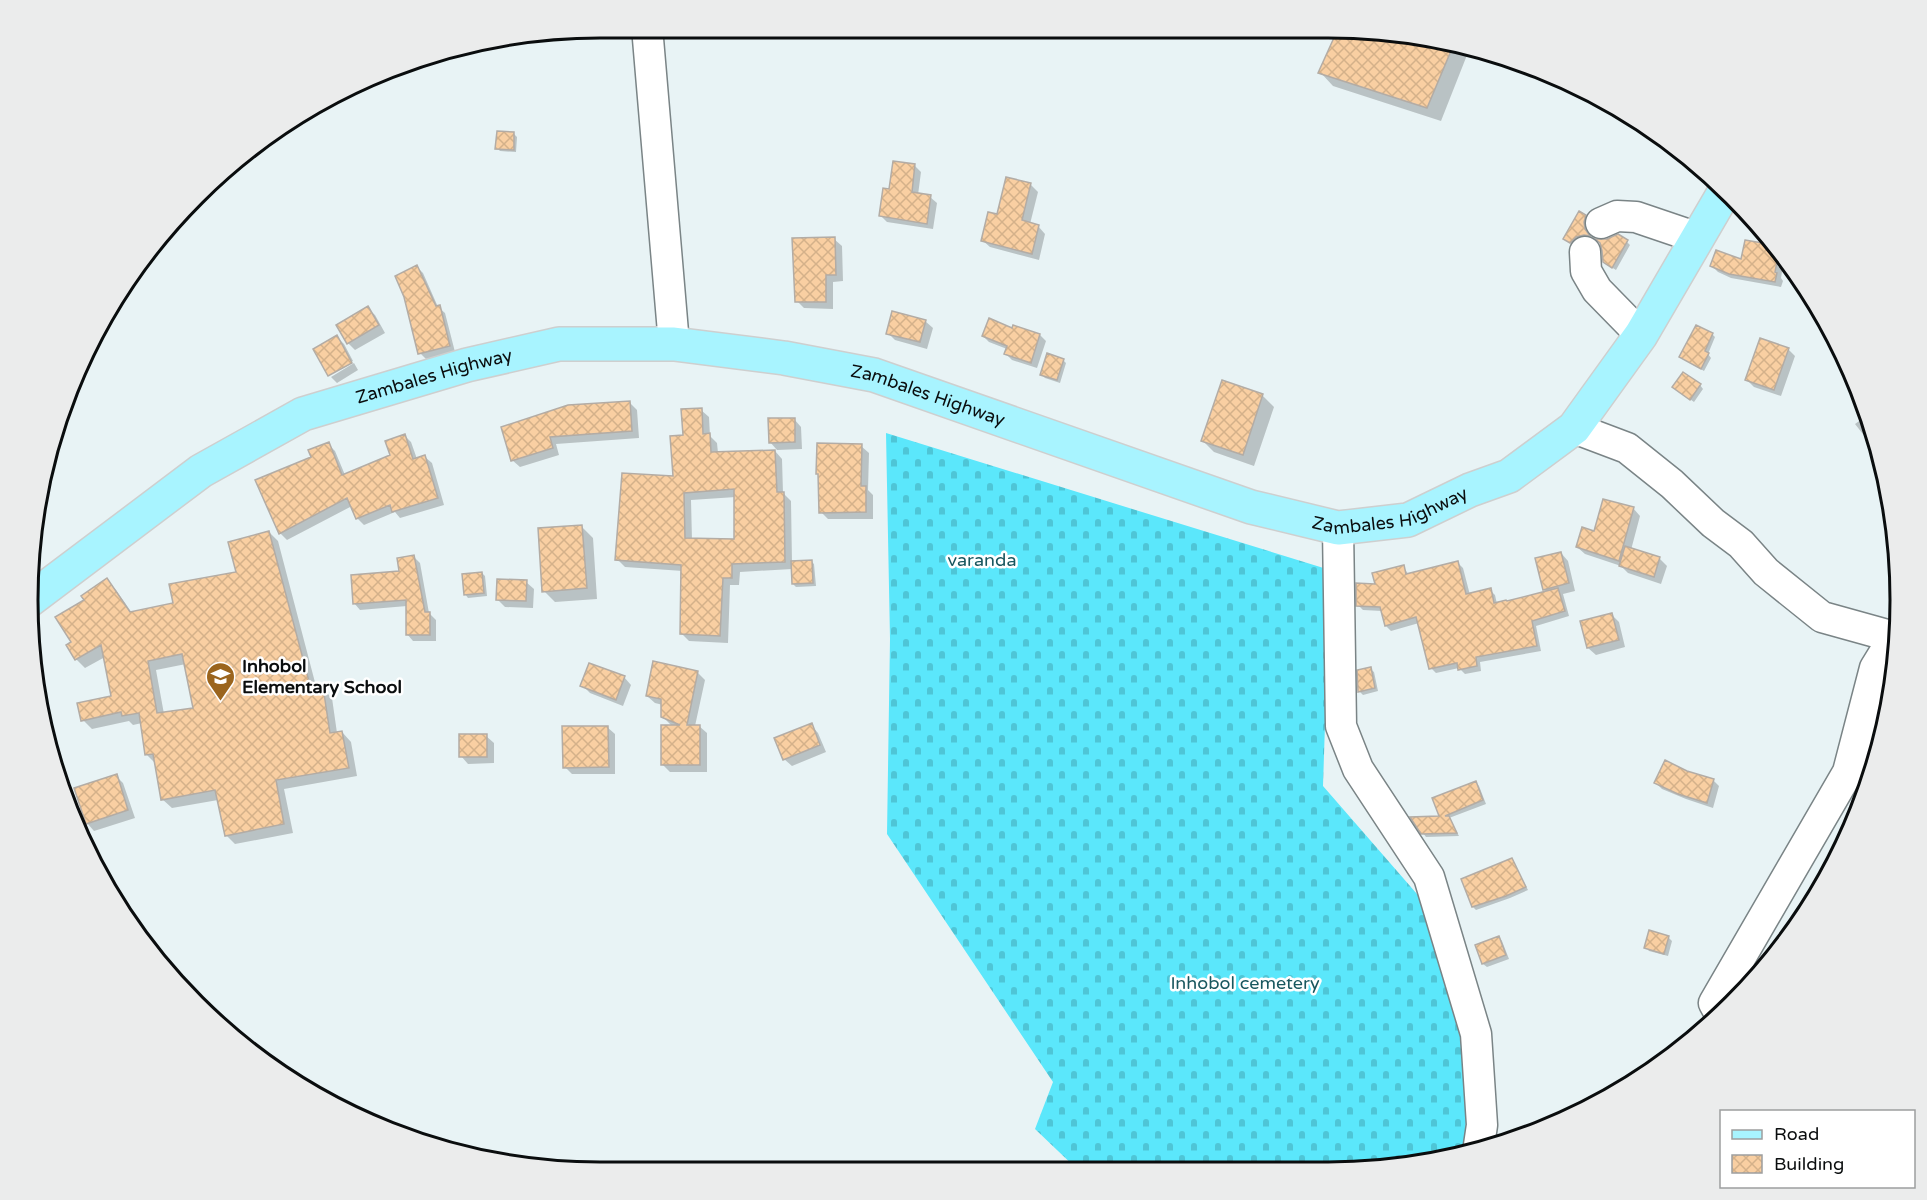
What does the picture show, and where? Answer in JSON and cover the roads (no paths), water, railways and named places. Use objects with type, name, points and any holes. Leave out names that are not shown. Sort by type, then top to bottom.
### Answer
[{"type":"main road","name":"Zambales Highway","points":[[38,595],[201,471],[303,414],[467,365],[559,344],[674,344],[784,358],[874,375],[1251,507],[1338,528],[1408,520],[1470,490],[1509,476],[1574,428],[1641,335],[1721,198]]},
{"type":"street","points":[[648,38],[674,344]]},
{"type":"street","points":[[1601,223],[1617,216],[1636,217],[1698,238]]},
{"type":"street","points":[[1586,252],[1586,271],[1597,290],[1641,335]]},
{"type":"street","points":[[1574,428],[1627,448],[1672,484],[1713,523],[1741,544],[1766,572],[1822,617],[1888,635]]},
{"type":"street","points":[[1338,528],[1341,726],[1358,769],[1429,877],[1476,1034],[1482,1125],[1480,1141]]},
{"type":"street","points":[[1715,1007],[1713,1003],[1848,772],[1875,668],[1887,650]]},
{"type":"street","points":[[1875,668],[1880,702]]},
{"type":"place","name":"Inhobol Elementary School","points":[[221,702]]},
{"type":"park label","name":"varanda","points":[[982,560]]},
{"type":"park label","name":"Inhobol cemetery","points":[[1245,983]]}]
